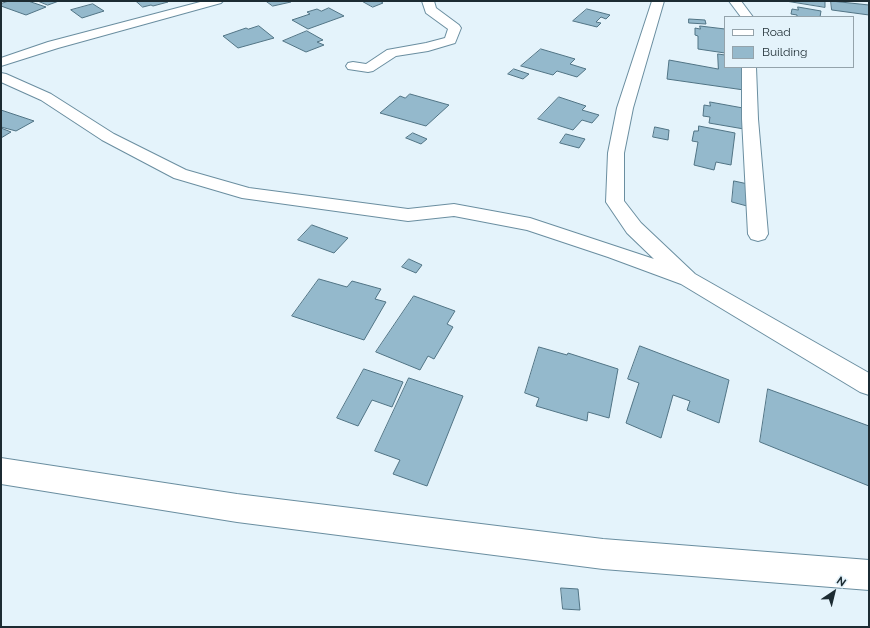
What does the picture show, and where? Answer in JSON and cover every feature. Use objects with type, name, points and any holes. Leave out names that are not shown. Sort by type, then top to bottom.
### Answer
[{"type":"street","points":[[1,62],[53,45],[216,1]]},
{"type":"street","points":[[353,66],[368,68],[392,53],[428,47],[450,40],[455,28],[430,10],[428,1]]},
{"type":"street","points":[[658,1],[625,108],[616,153],[615,202],[634,228],[688,279]]},
{"type":"street","points":[[735,1],[746,16]]},
{"type":"street","points":[[749,68],[750,119],[758,234]]},
{"type":"street","points":[[1,77],[46,97],[108,137],[180,174],[248,194],[408,215],[454,210],[530,224],[615,252],[688,279],[869,384]]},
{"type":"street","points":[[1,471],[237,508],[602,554],[869,575]]},
{"type":"building","points":[[9,1],[28,1],[46,7],[26,15],[1,6],[1,4]]},
{"type":"building","points":[[38,1],[59,1],[48,5]]},
{"type":"building","points":[[136,1],[166,1],[168,2],[143,7]]},
{"type":"building","points":[[266,1],[290,1],[291,2],[273,6]]},
{"type":"building","points":[[362,1],[380,1],[383,3],[373,7]]},
{"type":"building","points":[[786,1],[825,1],[825,7]]},
{"type":"building","points":[[831,1],[869,5],[869,15],[832,10]]},
{"type":"building","points":[[93,4],[104,11],[82,18],[71,10]]},
{"type":"building","points":[[798,7],[821,11],[820,16],[797,16],[791,14],[792,9],[798,10]]},
{"type":"building","points":[[329,8],[344,16],[308,29],[292,20],[310,14],[307,12],[317,9],[321,11]]},
{"type":"building","points":[[587,9],[610,15],[606,19],[601,17],[596,22],[601,23],[597,27],[573,21]]},
{"type":"building","points":[[689,19],[705,20],[706,24],[689,23]]},
{"type":"building","points":[[259,26],[274,38],[238,48],[223,36],[246,28],[248,29]]},
{"type":"building","points":[[700,26],[724,29],[724,53],[698,49],[698,36],[695,35],[695,28],[700,29]]},
{"type":"building","points":[[307,31],[323,40],[317,42],[324,45],[306,52],[283,41]]},
{"type":"building","points":[[541,49],[575,59],[570,64],[586,69],[577,77],[557,71],[553,75],[521,66]]},
{"type":"building","points":[[718,54],[724,55],[724,68],[742,68],[744,90],[667,79],[669,60],[718,69]]},
{"type":"building","points":[[514,69],[529,74],[523,79],[508,74]]},
{"type":"building","points":[[410,94],[449,105],[426,126],[380,113],[400,96],[405,98]]},
{"type":"building","points":[[559,97],[586,106],[582,110],[599,115],[592,123],[582,120],[573,130],[538,119]]},
{"type":"building","points":[[710,102],[743,108],[744,129],[709,123],[710,117],[703,116],[704,105],[710,106]]},
{"type":"building","points":[[1,110],[34,121],[16,131],[1,127]]},
{"type":"building","points":[[699,126],[735,133],[731,165],[716,162],[714,170],[694,165],[698,142],[692,141],[694,131],[698,131]]},
{"type":"building","points":[[655,127],[669,130],[668,140],[653,137]]},
{"type":"building","points":[[1,128],[11,132],[1,138]]},
{"type":"building","points":[[413,133],[427,139],[421,144],[406,138]]},
{"type":"building","points":[[566,134],[585,139],[579,148],[560,143]]},
{"type":"building","points":[[734,181],[748,184],[747,206],[732,202]]},
{"type":"building","points":[[312,225],[348,238],[334,253],[298,240]]},
{"type":"building","points":[[409,259],[422,265],[416,273],[402,267]]},
{"type":"building","points":[[319,279],[347,287],[352,281],[381,289],[375,299],[386,302],[364,340],[292,316]]},
{"type":"building","points":[[414,296],[455,311],[447,324],[453,327],[434,359],[428,356],[420,370],[376,352]]},
{"type":"building","points":[[640,346],[729,380],[719,423],[687,410],[690,401],[673,395],[661,438],[626,423],[639,383],[628,379]]},
{"type":"building","points":[[539,347],[567,355],[568,353],[618,369],[609,418],[588,412],[587,421],[536,406],[539,398],[525,393]]},
{"type":"building","points":[[364,369],[403,382],[392,407],[372,400],[358,426],[337,418]]},
{"type":"building","points":[[409,378],[463,396],[427,486],[393,474],[400,460],[375,451]]},
{"type":"building","points":[[768,389],[869,426],[869,486],[760,442]]},
{"type":"building","points":[[561,588],[578,589],[580,610],[563,609]]}]
